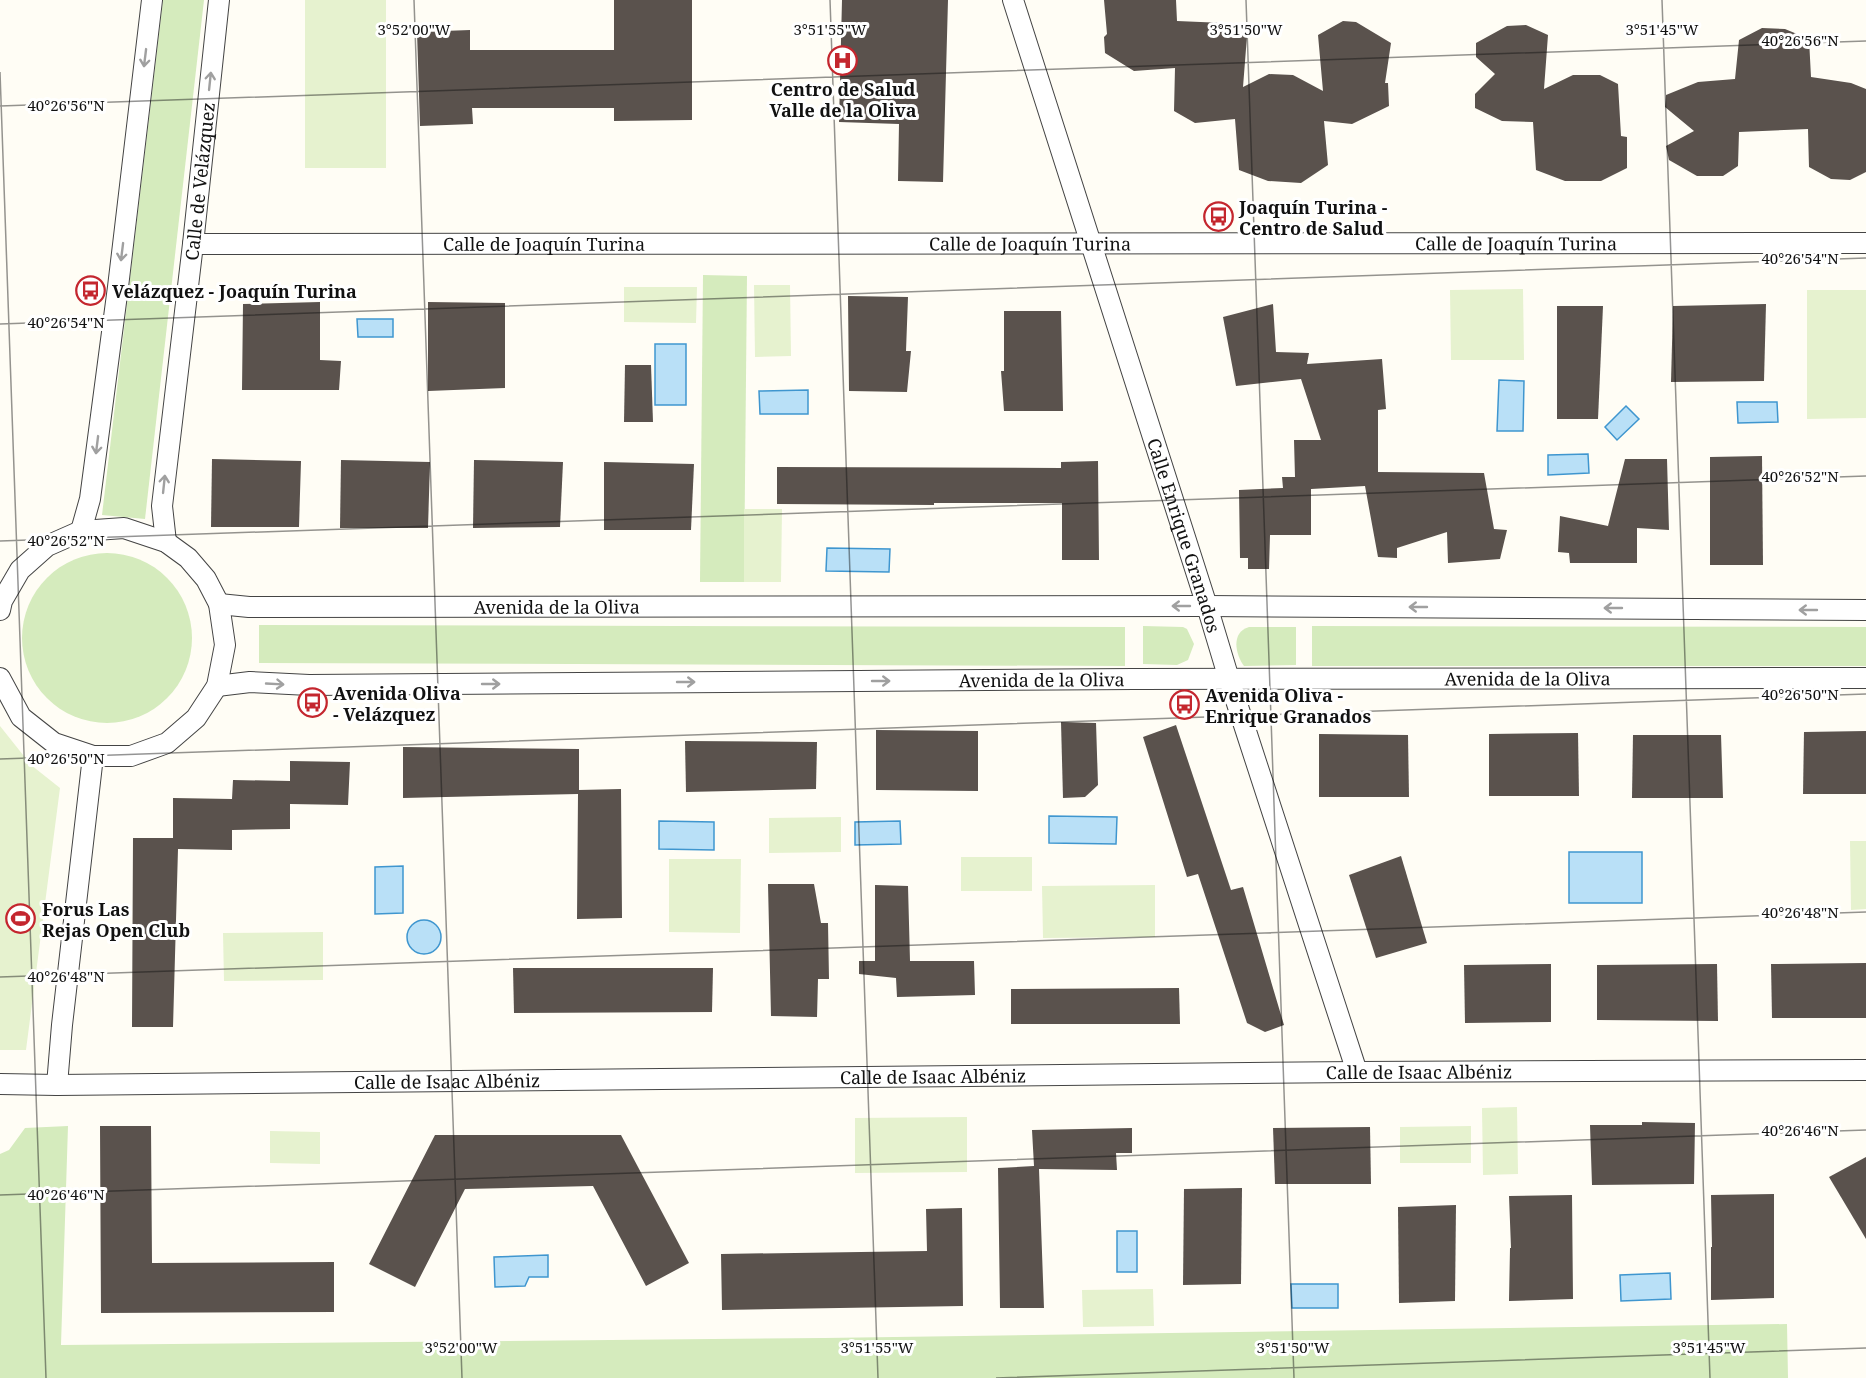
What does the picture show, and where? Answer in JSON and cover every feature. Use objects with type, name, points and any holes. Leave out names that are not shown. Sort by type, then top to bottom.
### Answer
[{"type":"street","points":[[81,531],[90,499],[152,0]]},
{"type":"street","name":"Calle de Velázquez","points":[[166,542],[162,506],[219,0]]},
{"type":"street","name":"Calle Enrique Granados","points":[[1013,0],[1357,1072]]},
{"type":"street","name":"Calle de Joaquín Turina","points":[[193,244],[1866,243]]},
{"type":"street","points":[[0,680],[21,717],[54,743],[93,756],[131,756],[167,742],[196,718],[217,686],[225,645],[219,603],[206,579],[188,558],[166,542],[124,528],[81,531],[47,546],[20,570],[1,604]]},
{"type":"street","name":"Avenida de la Oliva","points":[[219,603],[249,607],[1208,606],[1866,610]]},
{"type":"street","name":"Avenida de la Oliva","points":[[217,686],[250,682],[309,685],[1229,679],[1866,678]]},
{"type":"street","points":[[57,1085],[93,756]]},
{"type":"street","name":"Calle de Isaac Albéniz","points":[[0,1084],[1357,1072],[1866,1070]]},
{"type":"green space","points":[[163,0],[204,0],[145,519],[102,515]]},
{"type":"green space","points":[[305,0],[386,0],[386,168],[305,168]]},
{"type":"green space","points":[[703,275],[747,276],[744,582],[700,582]]},
{"type":"green space","points":[[754,285],[790,285],[791,356],[755,357]]},
{"type":"green space","points":[[624,287],[697,287],[696,323],[624,322]]},
{"type":"green space","points":[[1523,289],[1524,360],[1451,360],[1450,290]]},
{"type":"green space","points":[[1807,290],[1866,290],[1866,418],[1807,419]]},
{"type":"green space","points":[[744,509],[782,509],[781,582],[744,582]]},
{"type":"green space","points":[[107,553],[139,560],[167,578],[185,606],[192,638],[185,670],[167,698],[139,716],[107,723],[75,716],[47,698],[29,670],[22,638],[29,606],[47,578],[75,560]]},
{"type":"green space","points":[[259,625],[1125,627],[1125,666],[259,663]]},
{"type":"green space","points":[[1143,626],[1187,629],[1194,644],[1188,660],[1177,665],[1143,664]]},
{"type":"green space","points":[[1312,626],[1866,627],[1866,666],[1312,666]]},
{"type":"green space","points":[[1249,627],[1296,627],[1296,665],[1244,666],[1238,656],[1236,644],[1239,634]]},
{"type":"green space","name":"Forus Las Rejas Open Club","points":[[0,726],[31,765],[60,788],[26,1050],[0,1050]]},
{"type":"green space","points":[[841,817],[841,852],[769,853],[769,818]]},
{"type":"green space","points":[[1850,841],[1866,841],[1866,909],[1851,910]]},
{"type":"green space","points":[[961,857],[1032,857],[1032,891],[961,891]]},
{"type":"green space","points":[[669,859],[741,859],[740,933],[669,932]]},
{"type":"green space","points":[[1155,885],[1155,937],[1043,938],[1042,886]]},
{"type":"green space","points":[[323,932],[323,980],[224,981],[223,933]]},
{"type":"green space","points":[[1517,1107],[1518,1174],[1483,1175],[1482,1108]]},
{"type":"green space","points":[[967,1117],[967,1172],[855,1173],[855,1118]]},
{"type":"green space","points":[[68,1126],[61,1345],[824,1338],[1787,1324],[1788,1378],[0,1378],[0,1154],[9,1150],[25,1128]]},
{"type":"green space","points":[[1471,1126],[1471,1163],[1400,1163],[1400,1127]]},
{"type":"green space","points":[[270,1131],[320,1132],[320,1164],[270,1163]]},
{"type":"green space","points":[[1153,1289],[1154,1326],[1083,1327],[1082,1290]]},
{"type":"water","points":[[357,319],[393,319],[393,337],[358,337]]},
{"type":"water","points":[[655,344],[686,344],[686,405],[655,405]]},
{"type":"water","points":[[1499,380],[1524,381],[1523,431],[1497,431]]},
{"type":"water","points":[[808,390],[808,414],[760,414],[759,391]]},
{"type":"water","points":[[1737,402],[1777,402],[1778,422],[1738,423]]},
{"type":"water","points":[[1626,406],[1639,419],[1617,440],[1605,427]]},
{"type":"water","points":[[1588,454],[1589,473],[1548,475],[1548,455]]},
{"type":"water","points":[[827,548],[890,549],[889,572],[826,571]]},
{"type":"water","points":[[1049,816],[1117,817],[1116,844],[1049,843]]},
{"type":"water","points":[[659,821],[714,822],[714,850],[659,849]]},
{"type":"water","points":[[900,821],[901,844],[855,845],[855,822]]},
{"type":"water","points":[[1569,852],[1642,852],[1642,903],[1569,903]]},
{"type":"water","points":[[403,866],[403,913],[375,914],[375,867]]},
{"type":"water","points":[[424,920],[436,925],[441,937],[436,949],[424,954],[412,949],[407,937],[412,925]]},
{"type":"water","points":[[1117,1231],[1137,1231],[1137,1272],[1117,1272]]},
{"type":"water","points":[[548,1255],[548,1277],[529,1277],[525,1286],[495,1287],[494,1257]]},
{"type":"water","points":[[1670,1273],[1671,1299],[1621,1301],[1620,1275]]},
{"type":"water","points":[[1291,1284],[1338,1284],[1338,1308],[1292,1308]]},
{"type":"building","points":[[614,0],[692,0],[692,120],[614,121],[614,108],[472,108],[473,124],[420,126],[417,32],[470,30],[470,50],[614,50]]},
{"type":"building","points":[[842,0],[948,0],[943,182],[898,181],[899,124],[839,122]]},
{"type":"building","points":[[1104,0],[1176,0],[1177,21],[1224,23],[1247,36],[1243,87],[1269,74],[1293,75],[1323,91],[1318,35],[1343,21],[1356,22],[1391,43],[1385,83],[1388,83],[1389,106],[1352,124],[1324,121],[1328,165],[1301,183],[1268,181],[1239,170],[1235,119],[1195,123],[1174,111],[1175,68],[1134,71],[1105,53],[1104,37],[1107,34]]},
{"type":"building","points":[[1526,25],[1548,35],[1544,89],[1573,75],[1600,75],[1618,84],[1621,136],[1627,137],[1627,168],[1601,181],[1565,181],[1536,170],[1533,122],[1502,121],[1475,108],[1475,94],[1495,74],[1476,57],[1476,43],[1507,26]]},
{"type":"building","points":[[1762,28],[1785,29],[1809,39],[1811,77],[1851,83],[1866,89],[1866,172],[1850,180],[1831,179],[1809,167],[1808,129],[1739,132],[1738,166],[1723,176],[1697,176],[1669,160],[1666,146],[1694,131],[1665,107],[1666,95],[1698,82],[1735,79],[1739,40]]},
{"type":"building","points":[[848,296],[908,297],[906,351],[911,351],[907,392],[849,391]]},
{"type":"building","points":[[320,302],[320,360],[341,361],[339,390],[242,390],[243,304]]},
{"type":"building","points":[[428,302],[505,303],[505,388],[428,391]]},
{"type":"building","points":[[1273,304],[1276,352],[1309,353],[1307,364],[1382,359],[1386,409],[1378,410],[1378,472],[1484,473],[1494,529],[1507,530],[1500,559],[1448,563],[1447,532],[1397,548],[1397,558],[1378,557],[1365,486],[1311,489],[1311,535],[1270,535],[1269,569],[1248,569],[1248,558],[1240,558],[1239,490],[1283,488],[1282,477],[1295,477],[1294,440],[1321,440],[1301,379],[1236,386],[1223,317]]},
{"type":"building","points":[[1766,304],[1764,381],[1671,382],[1673,306]]},
{"type":"building","points":[[1557,306],[1603,306],[1598,419],[1557,419]]},
{"type":"building","points":[[1004,311],[1061,311],[1063,411],[1004,411],[1001,371],[1004,371]]},
{"type":"building","points":[[625,365],[651,365],[653,422],[624,422]]},
{"type":"building","points":[[1762,456],[1763,565],[1710,565],[1710,457]]},
{"type":"building","points":[[212,459],[301,461],[299,527],[211,527]]},
{"type":"building","points":[[1625,459],[1667,459],[1669,530],[1637,528],[1637,563],[1570,563],[1569,553],[1558,552],[1560,516],[1608,526]]},
{"type":"building","points":[[341,460],[430,462],[428,528],[340,528]]},
{"type":"building","points":[[474,460],[563,462],[560,527],[473,528]]},
{"type":"building","points":[[1098,461],[1099,560],[1062,560],[1062,503],[777,504],[777,467],[1061,468],[1061,462]]},
{"type":"building","points":[[604,462],[694,464],[691,530],[604,530]]},
{"type":"building","points":[[1061,722],[1096,723],[1098,785],[1085,797],[1063,798]]},
{"type":"building","points":[[1176,725],[1231,890],[1243,887],[1284,1025],[1265,1032],[1247,1023],[1198,874],[1187,877],[1143,737]]},
{"type":"building","points":[[876,730],[978,731],[978,791],[876,790]]},
{"type":"building","points":[[1866,731],[1866,794],[1803,794],[1804,732]]},
{"type":"building","points":[[1578,733],[1579,796],[1489,796],[1489,734]]},
{"type":"building","points":[[1319,734],[1408,735],[1409,797],[1319,797]]},
{"type":"building","points":[[1633,735],[1721,735],[1723,798],[1632,798]]},
{"type":"building","points":[[685,741],[817,742],[816,789],[686,792]]},
{"type":"building","points":[[403,747],[579,749],[579,790],[621,789],[622,918],[577,919],[578,794],[403,798]]},
{"type":"building","points":[[290,761],[350,762],[348,805],[290,804],[290,829],[232,830],[232,850],[178,849],[173,1027],[132,1027],[133,838],[173,838],[173,798],[232,799],[233,780],[290,781]]},
{"type":"building","points":[[1401,856],[1427,943],[1376,958],[1349,875]]},
{"type":"building","points":[[768,884],[814,884],[821,923],[828,923],[829,979],[818,979],[817,1017],[771,1016]]},
{"type":"building","points":[[875,885],[908,886],[910,961],[974,961],[975,995],[897,997],[896,978],[859,974],[859,961],[875,961]]},
{"type":"building","points":[[1866,963],[1866,1018],[1772,1018],[1771,964]]},
{"type":"building","points":[[1551,964],[1551,1022],[1465,1023],[1464,965]]},
{"type":"building","points":[[1717,964],[1718,1021],[1597,1020],[1597,965]]},
{"type":"building","points":[[513,968],[713,968],[712,1012],[514,1013]]},
{"type":"building","points":[[1179,988],[1180,1024],[1011,1024],[1011,989]]},
{"type":"building","points":[[1642,1122],[1695,1123],[1694,1184],[1592,1185],[1590,1125],[1642,1125]]},
{"type":"building","points":[[100,1126],[151,1126],[152,1263],[334,1262],[334,1312],[101,1313]]},
{"type":"building","points":[[1370,1127],[1371,1184],[1275,1184],[1273,1128]]},
{"type":"building","points":[[1132,1128],[1132,1153],[1116,1153],[1117,1170],[1039,1169],[1044,1308],[1000,1308],[998,1168],[1034,1166],[1032,1130]]},
{"type":"building","points":[[435,1135],[621,1135],[689,1263],[646,1286],[593,1186],[465,1189],[415,1287],[369,1264]]},
{"type":"building","points":[[1866,1157],[1866,1239],[1829,1177]]},
{"type":"building","points":[[1242,1188],[1241,1284],[1183,1285],[1184,1189]]},
{"type":"building","points":[[1774,1194],[1774,1298],[1711,1300],[1711,1195]]},
{"type":"building","points":[[1572,1195],[1573,1299],[1509,1301],[1511,1248],[1509,1196]]},
{"type":"building","points":[[1456,1205],[1455,1301],[1399,1303],[1398,1207]]},
{"type":"building","points":[[962,1208],[963,1306],[722,1310],[721,1254],[927,1251],[926,1209]]},
{"type":"place","name":"Centro de Salud Valle de la Oliva","points":[[843,60]]},
{"type":"place","name":"Joaquín Turina - Centro de Salud","points":[[1218,217]]},
{"type":"place","name":"Velázquez - Joaquín Turina","points":[[91,291]]},
{"type":"place","name":"Avenida Oliva - Velázquez","points":[[312,703]]},
{"type":"place","name":"Avenida Oliva - Enrique Granados","points":[[1184,705]]},
{"type":"place","name":"Forus Las Rejas Open Club","points":[[21,919]]}]
